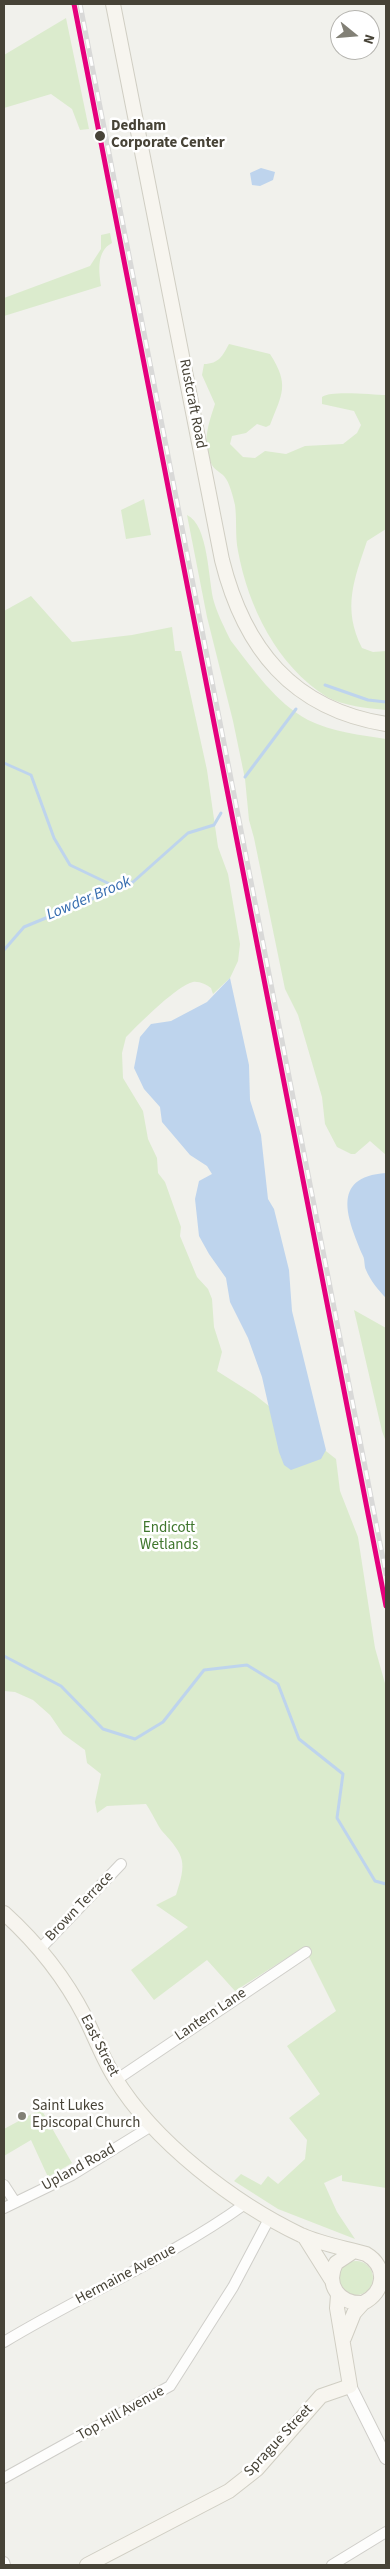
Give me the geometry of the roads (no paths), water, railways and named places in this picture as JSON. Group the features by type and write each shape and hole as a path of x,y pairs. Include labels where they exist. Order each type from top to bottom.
{"main road":[{"name":"Rustcraft Road","path":"113,4 220,552 233,598 256,645 279,672 296,688 312,699 345,714 386,724"},
{"name":"East Street","path":"4,1913 54,1968 85,2016 116,2080 137,2109 178,2153 246,2204 304,2236 354,2251"},
{"name":"East Street","path":"304,2236 331,2279"},
{"path":"344,2338 354,2313 363,2303 382,2290 380,2260 354,2251 336,2263 331,2279 338,2295 337,2308 344,2338 350,2386"},
{"path":"338,2295 345,2300 363,2303"},
{"name":"Sprague Street","path":"87,2565 229,2491 257,2469 321,2396 350,2386"}],"street":[{"name":"Brown Terrace","path":"39,1950 121,1864"},
{"name":"Lantern Lane","path":"116,2080 306,1952"},
{"name":"Upland Road","path":"4,2208 72,2175 153,2125"},
{"path":"4,2185 15,2202"},
{"name":"Hermaine Avenue","path":"4,2342 43,2318 204,2233 246,2204"},
{"name":"Top Hill Avenue","path":"4,2478 170,2386 233,2287 270,2217"},
{"path":"350,2386 386,2458"},
{"path":"332,2565 386,2532"}],"water":[{"path":"261,168 275,172 273,180 260,186 252,185 250,173"},
{"path":"230,978 249,1065 250,1100 261,1135 268,1199 274,1209 289,1270 292,1311 326,1450 321,1459 291,1470 284,1465 279,1452 262,1377 248,1338 230,1302 226,1278 199,1236 195,1199 199,1181 212,1174 207,1166 190,1155 162,1122 160,1107 144,1089 134,1068 140,1037 151,1024 171,1021 207,1002"},
{"path":"386,1173 386,1298 366,1270 364,1258 352,1228 348,1202 350,1192 356,1183 368,1176"}],"waterway":[{"path":"325,685 368,700 386,702"},
{"name":"Lowder Brook","path":"245,777 296,709"},
{"path":"4,763 31,775 54,838 70,865 118,888"},
{"name":"Lowder Brook","path":"4,950 24,927 133,882 188,833 214,825 221,813"},
{"path":"4,1656 61,1686 103,1729 135,1739 163,1722 204,1670 247,1665 278,1684 299,1739 343,1774 337,1818 375,1881 386,1884"}],"railway":[{"path":"80,4 386,1574"}],"place":[{"name":"Dedham Corporate Center","path":"100,136"},
{"name":"Saint Lukes Episcopal Church","path":"22,2116"}],"park label":[{"name":"Endicott Wetlands","path":"169,1538"}]}
